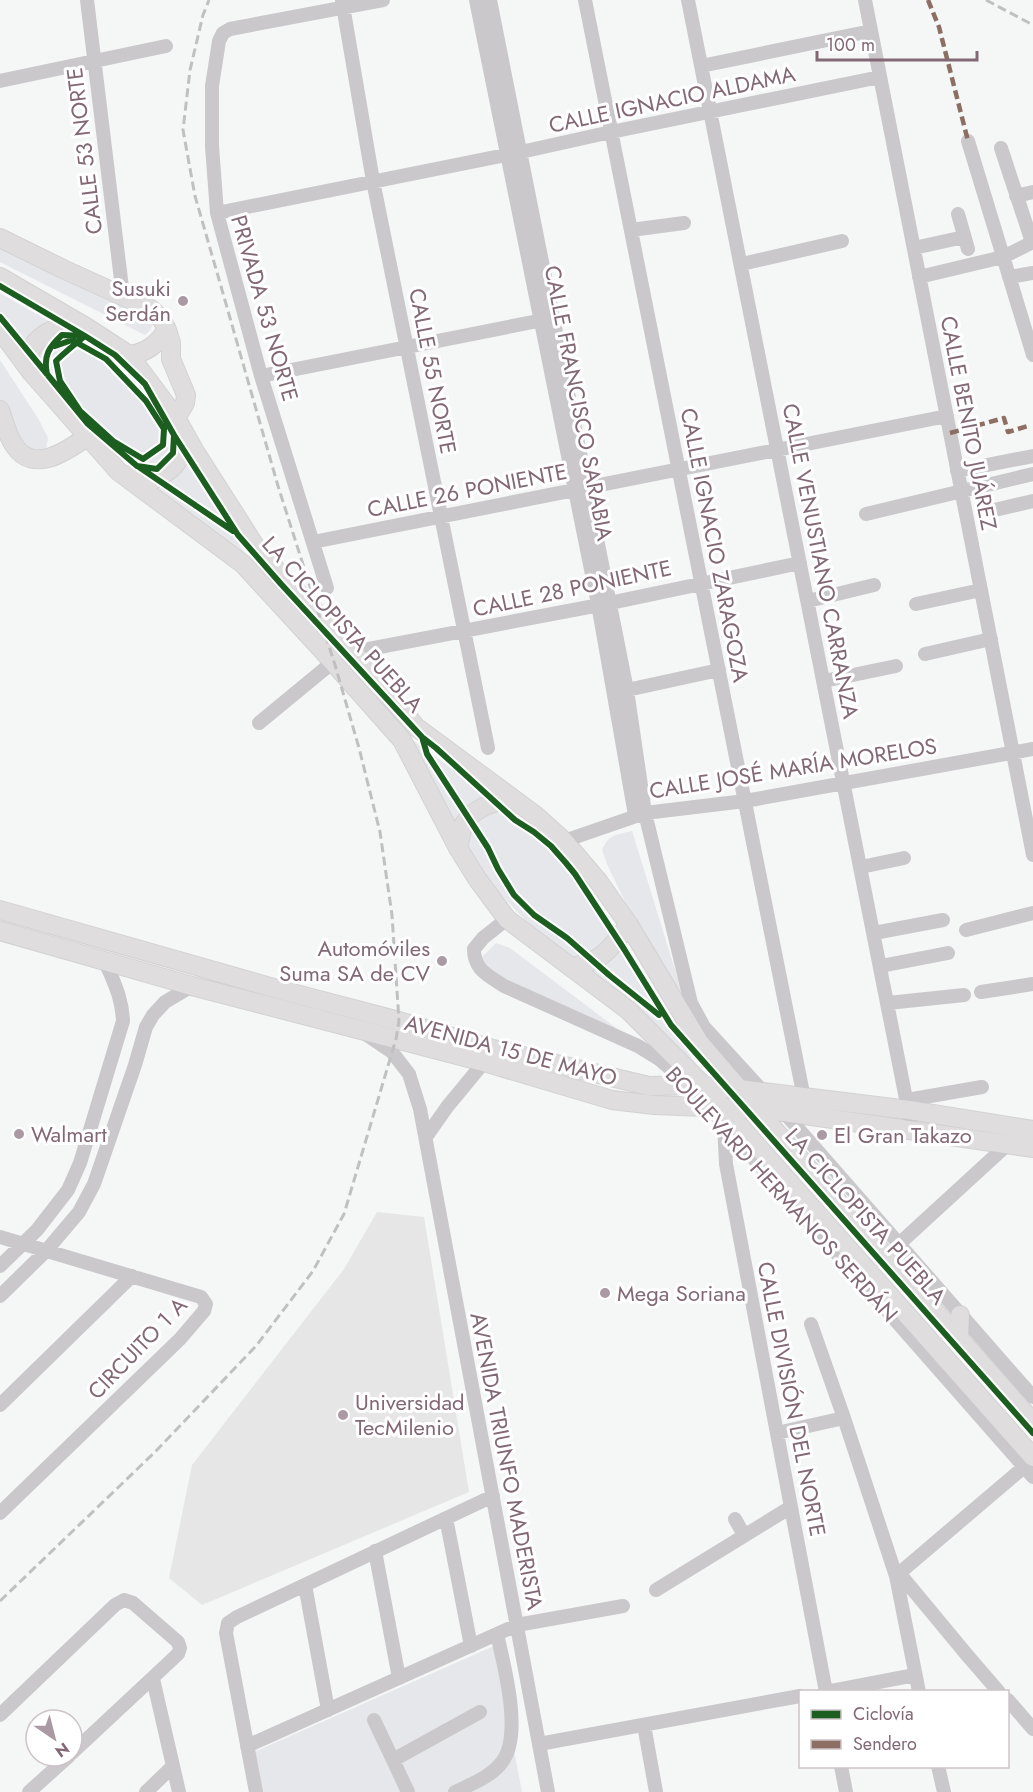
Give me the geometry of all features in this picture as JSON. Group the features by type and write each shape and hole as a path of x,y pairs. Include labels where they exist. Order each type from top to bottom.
{"main road":[{"path":"0,238 63,270 151,309 162,320 171,343 171,359 186,395 179,423 183,451 171,471 151,481 118,471"},
{"name":"BOULEVARD HERMANOS SERDÁN","path":"0,277 129,355 179,423 257,549 352,652 416,727 535,815 564,841 598,881 629,925 699,1042 739,1089"},
{"path":"32,372 28,362 29,357 40,338 62,326 86,327"},
{"name":"BOULEVARD HERMANOS SERDÁN","path":"0,330 32,372 118,471 243,564 333,662 402,740 458,848 493,902 507,919 628,1010 862,1264 934,1354 1011,1432 1030,1467"},
{"path":"129,355 140,354 151,348 167,330"},
{"path":"0,410 13,444 24,457 36,460 49,458 70,449 88,436"},
{"path":"458,848 464,824 478,810 491,802 511,798"},
{"name":"AVENIDA 15 DE MAYO","path":"0,910 399,1021 612,1100 722,1114 761,1101 804,1098 908,1105 1033,1130"},
{"path":"572,968 588,964 604,955 629,925"},
{"name":"AVENIDA 15 DE MAYO","path":"0,931 192,986 358,1029 649,1086 739,1089 784,1112 1033,1148"},
{"name":"BOULEVARD HERMANOS SERDÁN","path":"761,1101 881,1250 1033,1422"},
{"path":"828,1226 832,1249"},
{"path":"959,1338 960,1315"},
{"path":"1009,1450 1011,1432"}],"street":[{"name":"CALLE 53 NORTE","path":"87,0 123,296"},
{"path":"343,4 383,0"},
{"name":"CALLE FRANCISCO SARABIA","path":"476,0 514,154"},
{"name":"CALLE FRANCISCO SARABIA","path":"490,0 514,154 604,603 640,814"},
{"name":"CALLE IGNACIO ZARAGOZA","path":"585,0 804,1098"},
{"name":"CALLE VENUSTIANO CARRANZA","path":"688,0 881,966 911,1130"},
{"name":"CALLE BENITO JUÁREZ","path":"865,0 1033,855"},
{"name":"PRIVADA 53 NORTE","path":"327,588 261,376 217,213 212,146 212,86 219,41 223,33 230,29 343,4"},
{"name":"CALLE 55 NORTE","path":"343,4 373,181 488,748"},
{"path":"702,66 871,31"},
{"path":"0,81 166,46"},
{"name":"CALLE IGNACIO ALDAMA","path":"217,213 514,154 880,77"},
{"path":"968,141 1033,355"},
{"path":"919,277 1003,257 1032,242 1001,148"},
{"path":"1016,196 1033,192"},
{"path":"914,248 966,243 958,214"},
{"path":"631,230 684,223"},
{"path":"742,264 842,241"},
{"path":"1009,276 1033,273"},
{"path":"261,376 547,319"},
{"name":"CALLE 26 PONIENTE","path":"313,542 947,416"},
{"path":"957,471 1033,456"},
{"path":"866,514 1033,474"},
{"path":"986,512 1033,501"},
{"name":"CALLE 28 PONIENTE","path":"352,652 800,563"},
{"path":"808,601 874,585"},
{"path":"916,604 981,590"},
{"name":"CALLE FRANCISCO SARABIA","path":"604,603 627,690 640,814"},
{"path":"925,654 991,639"},
{"path":"259,723 333,662"},
{"path":"824,681 896,666"},
{"path":"627,690 719,670"},
{"name":"CALLE JOSÉ MARÍA MORELOS","path":"564,841 640,814 745,801 1033,749"},
{"name":"BOULEVARD HERMANOS SERDÁN","path":"640,814 691,1003 704,1027 761,1101"},
{"path":"861,867 904,858"},
{"path":"966,930 1033,913"},
{"name":"BOULEVARD HERMANOS SERDÁN","path":"507,919 483,938 474,949 474,961 485,974 504,986 638,1046 697,1086"},
{"path":"874,933 943,920"},
{"path":"881,966 948,953"},
{"path":"0,1266 37,1230 68,1190 80,1163 123,1021 123,1006 105,961"},
{"path":"981,992 1033,984"},
{"path":"0,1296 46,1251 79,1212 94,1184 146,1026 165,1002 192,986"},
{"path":"888,1004 964,995"},
{"path":"123,1021 146,1026"},
{"name":"AVENIDA TRIUNFO MADERISTA","path":"358,1029 392,1052 409,1074 420,1108 548,1792"},
{"path":"426,1137 447,1107 489,1056"},
{"path":"111,1059 135,1065"},
{"path":"908,1105 982,1087"},
{"path":"784,1112 1033,1397"},
{"name":"BOULEVARD HERMANOS SERDÁN","path":"722,1114 832,1249 934,1354 1009,1450 1030,1467"},
{"name":"CALLE DIVISIÓN DEL NORTE","path":"722,1114 726,1164 826,1690"},
{"path":"899,1244 1008,1144"},
{"name":"CIRCUITO 1 A","path":"0,1237 201,1297 206,1304 204,1311 163,1356 0,1513"},
{"path":"0,1405 132,1276"},
{"path":"811,1324 897,1575 919,1690"},
{"path":"777,1433 844,1418"},
{"path":"897,1575 1030,1467"},
{"path":"256,1792 226,1634 228,1623 305,1584 493,1496"},
{"path":"656,1590 791,1507"},
{"path":"446,1518 471,1646"},
{"path":"735,1520 744,1535"},
{"path":"375,1551 399,1678"},
{"path":"897,1575 997,1690"},
{"path":"305,1584 328,1710"},
{"path":"0,1716 115,1605 124,1600 133,1603 177,1642 180,1648 178,1654 153,1679 84,1742"},
{"path":"247,1746 517,1625 623,1606"},
{"path":"455,1792 493,1771 503,1761 509,1748 512,1731 507,1677 497,1634"},
{"path":"836,1690 915,1675"},
{"path":"153,1679 179,1792"},
{"path":"539,1744 799,1696"},
{"path":"1009,1701 1033,1729"},
{"path":"393,1760 480,1712"},
{"path":"374,1720 408,1792"},
{"path":"644,1725 656,1792"},
{"path":"146,1792 173,1766"},
{"path":"29,1792 56,1768"},
{"path":"841,1768 846,1792"},
{"path":"938,1768 944,1792"}],"shaded area":[{"path":"0,244 143,313 151,321 151,329 145,335 0,262"},
{"path":"0,293 116,360 169,420 249,561 89,433 48,389 0,318"},
{"path":"0,360 48,438 46,450 32,456 0,409"},
{"path":"396,728 480,789 545,844 573,874 699,1069 540,936 475,867"},
{"path":"632,831 691,1021 681,1018 602,850 610,838"},
{"path":"496,943 510,948 648,1052 485,976 479,960"},
{"name":"Universidad TecMilenio","path":"377,1212 424,1217 469,1492 202,1605 169,1578 192,1465 344,1269"},
{"path":"494,1646 522,1792 261,1792 254,1752"}],"railway":[{"path":"0,1601 155,1452 256,1346 313,1271 344,1214 396,1039 399,1021 392,915 380,832 335,665 278,486 195,196 183,130 190,70 203,15 209,0"},
{"path":"986,0 1033,25"}],"marked path":[{"path":"928,0 939,27 968,141"},
{"path":"950,433 1004,418 1008,432 1028,426"}],"cycle path":[{"path":"0,286 85,336 62,335 57,339 47,357 47,374"},
{"path":"0,317 88,424 137,466 157,469 173,453 174,435 145,384 115,355 85,336 78,342 74,345 66,351 56,361 60,381 80,411 113,441 143,459 163,445 164,429 146,401 106,359 72,340 55,346"},
{"name":"LA CICLOPISTA PUEBLA","path":"174,435 238,535 281,584 422,737 515,820 551,846 566,863 624,949 671,1025 1033,1433"},
{"path":"139,467 233,531"},
{"path":"422,737 427,754 488,848 514,895 534,915 567,938 659,1015"}],"place":[{"name":"Susuki Serdán","path":"183,301"},
{"name":"Automóviles Suma SA de CV","path":"442,961"},
{"name":"Walmart","path":"19,1134"},
{"name":"El Gran Takazo","path":"822,1135"},
{"name":"Mega Soriana","path":"605,1293"},
{"name":"Universidad TecMilenio","path":"343,1415"}]}
